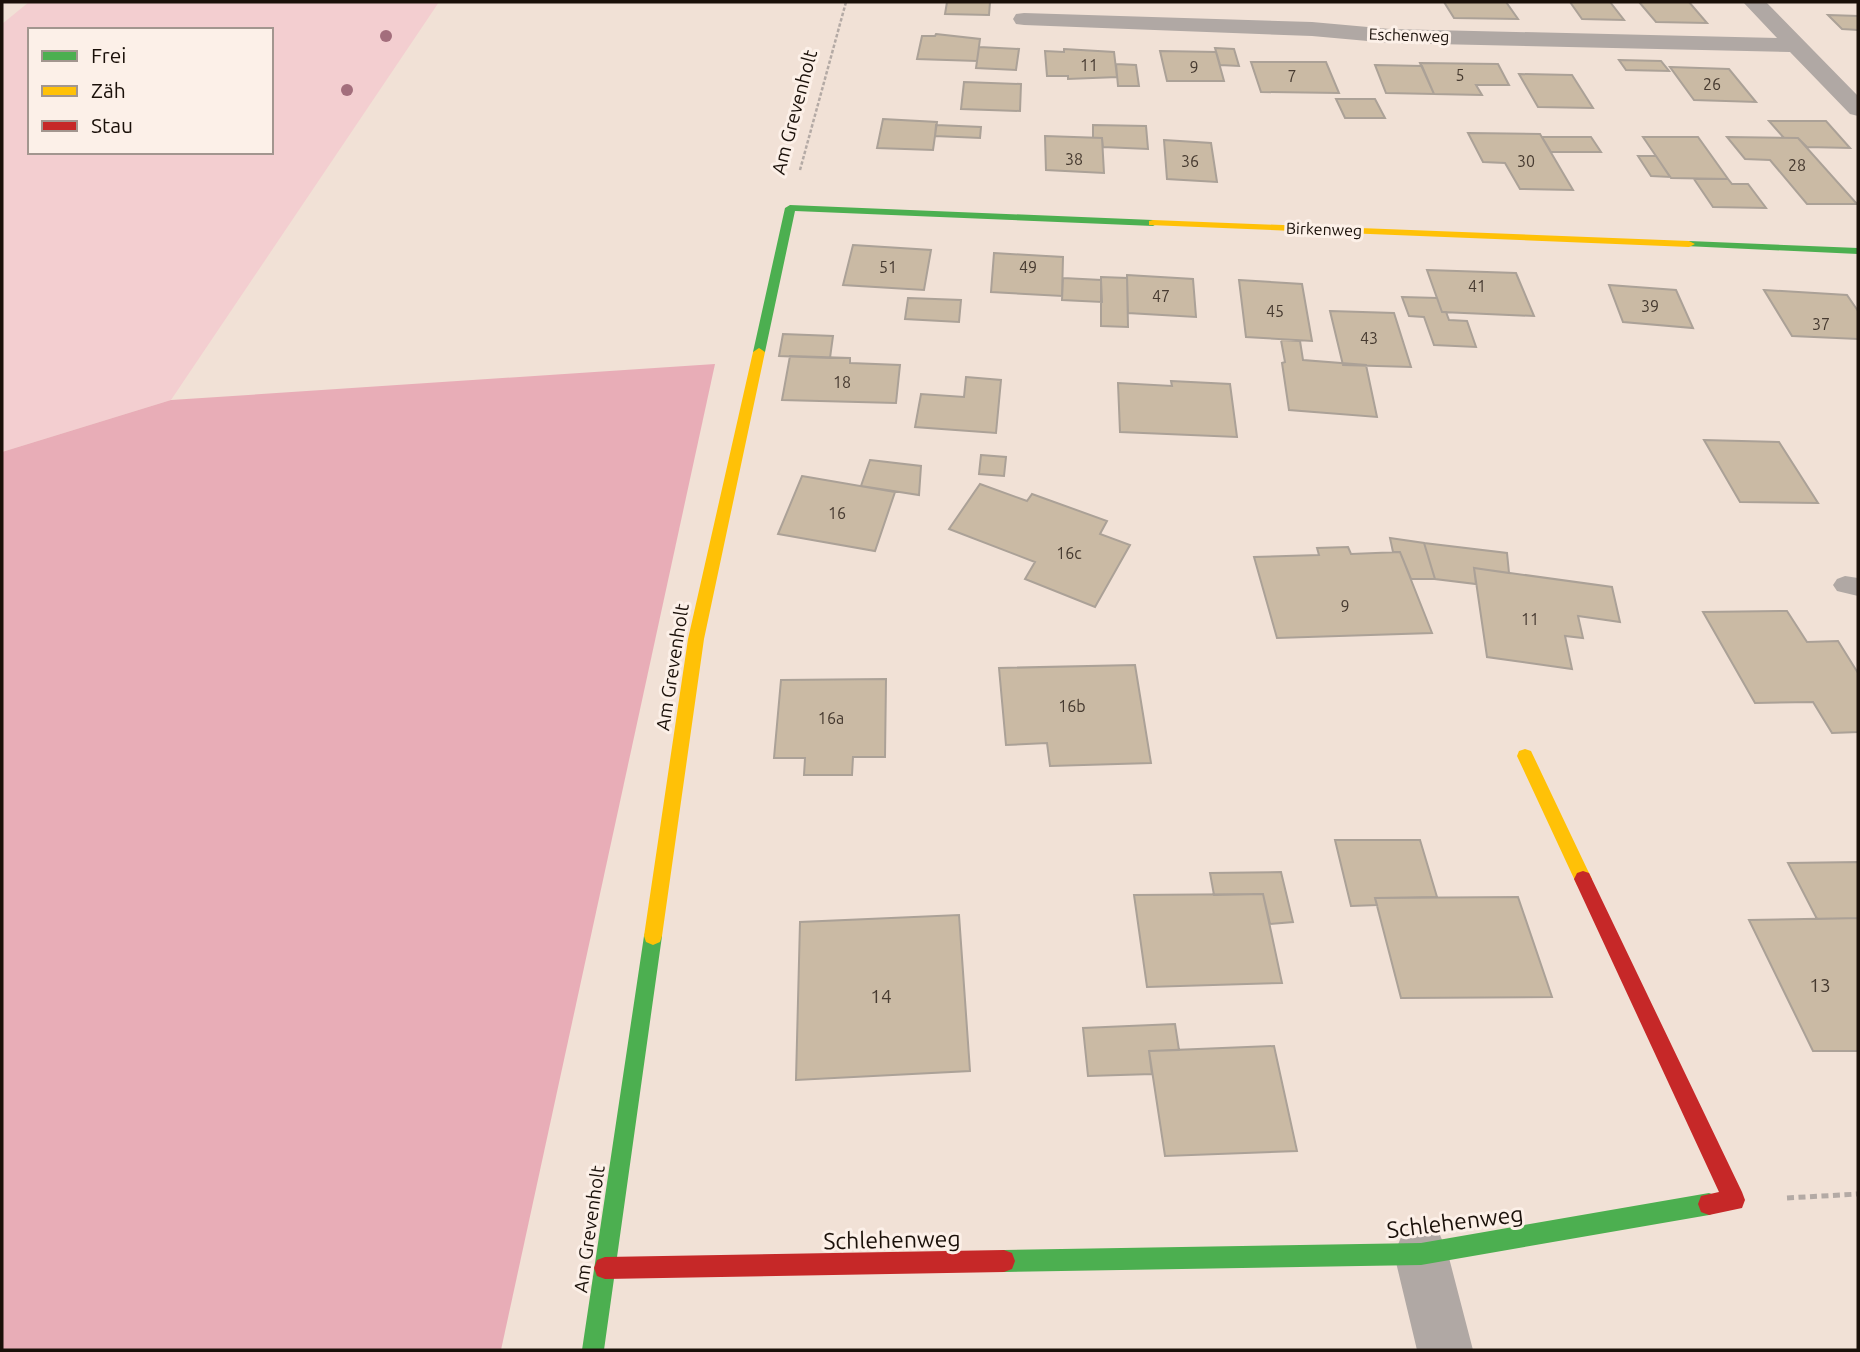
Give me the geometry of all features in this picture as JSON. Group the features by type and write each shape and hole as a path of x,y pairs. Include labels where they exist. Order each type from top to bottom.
{"street":[{"path":"1754,2 1858,109"},
{"name":"Eschenweg","path":"1024,19 1308,20 1390,36 1795,45"},
{"name":"Birkenweg","path":"789,208 1858,251"},
{"name":"Am Grevenholt","path":"593,1350 696,639 789,208"},
{"path":"1525,756 1734,1200"},
{"name":"Schlehenweg","path":"604,1268 1421,1254 1734,1200"},
{"path":"1421,1254 1445,1350"}],"path":[{"name":"Am Grevenholt","path":"789,208 846,2"},
{"path":"1734,1200 1858,1194"}],"shaded area":[{"path":"29,2 439,2 171,400 2,452 2,24"},
{"path":"715,364 501,1350 2,1350 2,452 171,400"}],"building":[{"path":"947,2 990,2 989,15 945,14"},
{"path":"1444,2 1506,2 1518,19 1454,18"},
{"path":"1570,2 1610,2 1624,20 1582,19"},
{"path":"1639,2 1689,2 1707,23 1656,22"},
{"path":"1828,15 1858,16 1858,30 1842,29"},
{"path":"936,34 980,39 977,61 917,59 922,36"},
{"path":"979,47 1019,49 1016,70 976,68"},
{"path":"1215,48 1234,49 1239,66 1220,65"},
{"path":"1064,49 1114,52 1117,77 1068,79 1068,76 1047,76 1045,51 1064,52"},
{"path":"1160,51 1216,52 1224,81 1167,81"},
{"path":"1619,60 1661,61 1669,71 1626,70"},
{"path":"1251,62 1326,62 1339,93 1261,92"},
{"path":"1420,63 1498,64 1509,85 1476,85 1482,95 1434,94"},
{"path":"1116,64 1136,65 1139,86 1118,86"},
{"path":"1375,65 1422,66 1434,94 1386,93"},
{"path":"1670,67 1729,69 1756,102 1694,100"},
{"path":"1519,74 1572,75 1593,108 1538,107"},
{"path":"964,82 1021,84 1020,111 961,109"},
{"path":"1336,99 1375,99 1385,118 1345,118"},
{"path":"883,119 937,122 933,150 877,148"},
{"path":"1769,121 1826,121 1850,148 1807,147 1798,138 1784,138"},
{"path":"936,125 981,127 980,138 935,136"},
{"path":"1093,125 1146,126 1148,149 1103,147 1102,138 1093,138"},
{"path":"1468,133 1540,134 1573,190 1520,189 1505,163 1483,162"},
{"path":"1045,136 1102,138 1104,173 1046,170"},
{"path":"1542,137 1591,137 1601,152 1551,152"},
{"path":"1643,137 1698,137 1728,179 1671,178"},
{"path":"1727,137 1798,138 1857,204 1807,204 1770,160 1745,159"},
{"path":"1164,140 1211,143 1217,182 1167,179"},
{"path":"1638,156 1656,156 1670,177 1651,176"},
{"path":"1694,179 1728,179 1732,184 1748,184 1766,208 1713,207"},
{"path":"853,245 931,250 924,290 843,285"},
{"path":"994,253 1063,257 1062,296 991,292"},
{"path":"1427,270 1516,273 1534,316 1442,312"},
{"path":"1127,275 1193,279 1196,317 1128,313"},
{"path":"1101,277 1127,278 1128,327 1101,326"},
{"path":"1063,278 1101,280 1102,302 1062,300"},
{"path":"1239,280 1302,284 1312,341 1246,337"},
{"path":"1609,285 1676,290 1693,328 1623,322"},
{"path":"1764,290 1847,295 1858,311 1858,339 1792,336"},
{"path":"1402,297 1437,298 1442,312 1446,312 1449,320 1467,321 1476,347 1434,345 1424,317 1409,316"},
{"path":"908,298 961,300 959,322 905,319"},
{"path":"1330,311 1394,313 1411,367 1343,365"},
{"path":"783,334 833,336 830,358 779,356"},
{"path":"1281,340 1300,341 1303,360 1366,365 1377,417 1289,410"},
{"path":"790,356 850,358 850,363 900,365 896,403 782,400"},
{"path":"966,377 1001,380 996,433 915,427 921,394 964,397"},
{"path":"1171,381 1230,384 1237,437 1120,432 1118,383 1172,386"},
{"path":"1704,440 1779,442 1818,503 1740,502"},
{"path":"981,455 1006,457 1004,476 979,474"},
{"path":"870,460 921,466 919,495 861,486"},
{"path":"802,476 895,492 875,551 778,534"},
{"path":"980,484 1027,501 1032,494 1107,521 1100,534 1130,545 1095,607 1025,579 1035,562 949,529"},
{"path":"1390,538 1424,543 1435,579 1411,579 1400,552 1393,552"},
{"path":"1424,543 1507,553 1509,573 1474,568 1476,584 1435,579"},
{"path":"1348,547 1351,554 1400,552 1432,633 1277,638 1254,557 1319,555 1317,548"},
{"path":"1474,568 1612,587 1620,622 1578,616 1583,638 1565,636 1572,669 1487,657"},
{"path":"1787,611 1807,642 1838,641 1858,673 1858,732 1832,733 1813,702 1755,703 1703,612"},
{"path":"1135,665 1151,763 1050,766 1047,743 1006,745 999,668"},
{"path":"886,679 885,757 853,757 852,775 804,775 805,758 774,758 781,680"},
{"path":"1335,840 1420,840 1437,897 1375,898 1377,905 1351,906"},
{"path":"1858,862 1858,918 1817,919 1788,863"},
{"path":"1281,872 1293,922 1270,924 1263,894 1214,895 1210,873"},
{"path":"1263,894 1282,983 1147,987 1134,895"},
{"path":"1518,897 1552,997 1401,998 1375,898"},
{"path":"959,915 970,1071 796,1080 800,922"},
{"path":"1858,918 1858,1051 1813,1051 1749,920"},
{"path":"1175,1024 1179,1050 1149,1051 1152,1074 1088,1076 1083,1028"},
{"path":"1274,1046 1297,1151 1165,1156 1149,1051"}],"traffic: fast":[{"path":"759,352 790,208 1153,223"},
{"path":"1689,244 1858,251"},
{"path":"593,1350 653,936"},
{"path":"1004,1261 1421,1254 1709,1204"}],"traffic: slow":[{"path":"1153,223 1689,244"},
{"path":"653,936 696,639 759,352"},
{"path":"1525,756 1583,879"}],"traffic: jam":[{"path":"1583,879 1734,1200 1709,1204"},
{"path":"605,1268 1004,1261"}]}
